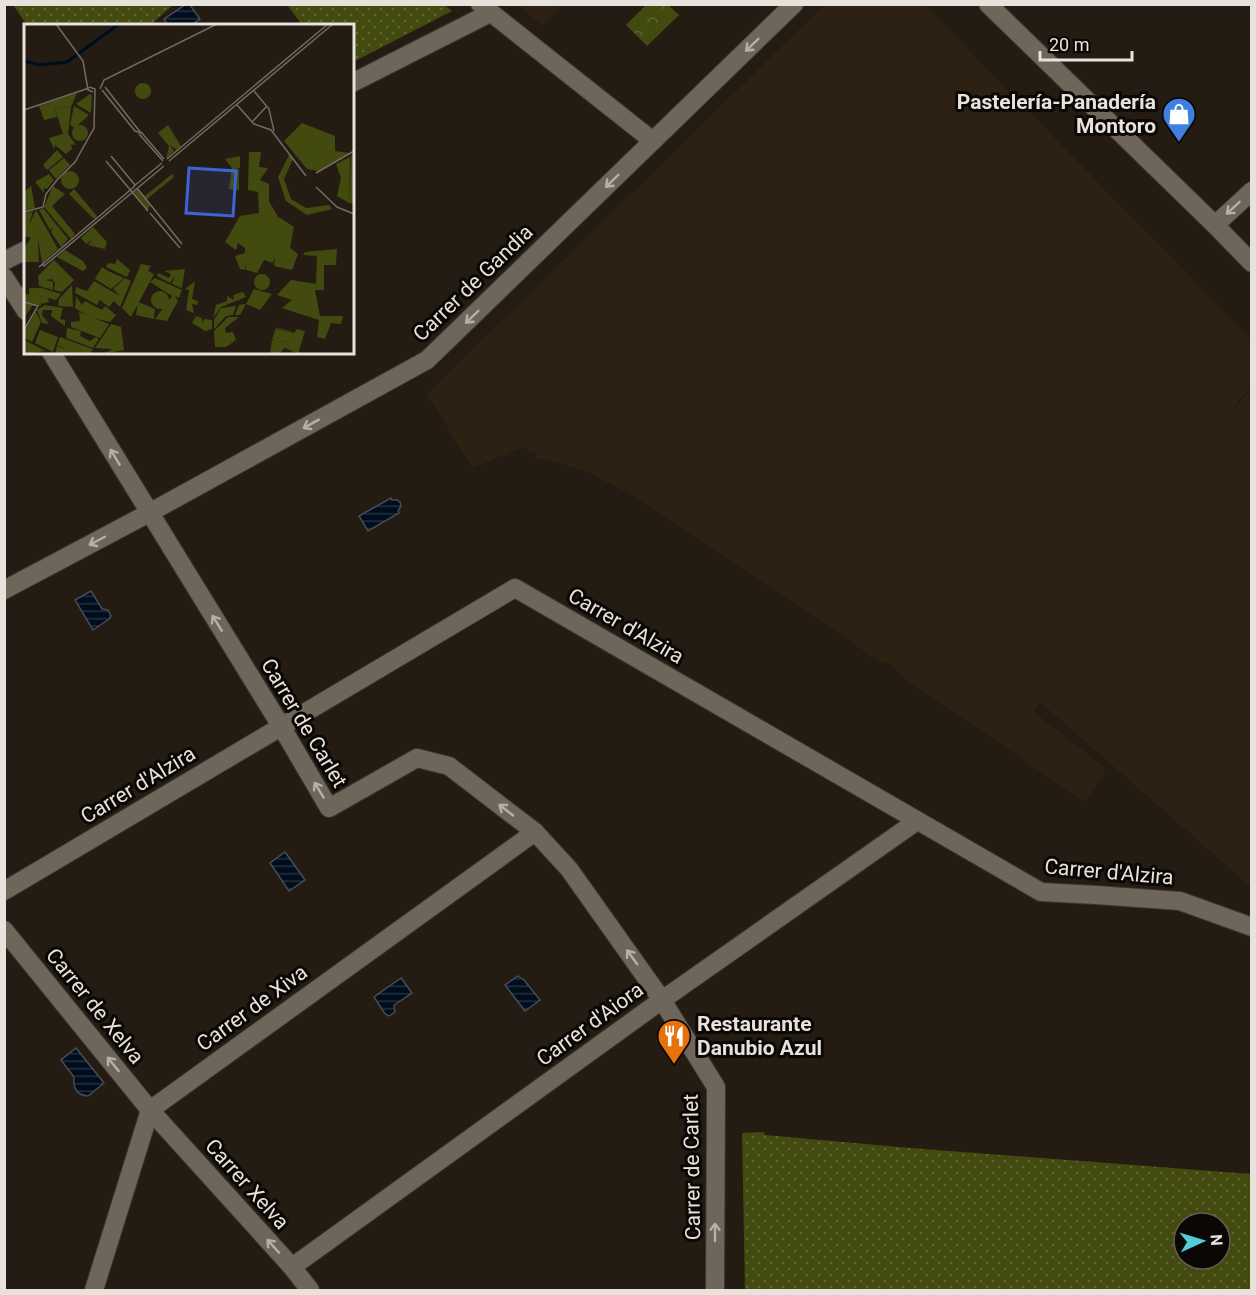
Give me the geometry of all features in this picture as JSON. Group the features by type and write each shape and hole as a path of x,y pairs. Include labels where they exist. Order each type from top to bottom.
{"street":[{"name":"Carrer de Gandia","path":"4,590 427,360 794,4"},
{"path":"988,4 1215,225 1251,263"},
{"path":"354,82 485,9 653,141"},
{"path":"1215,225 1251,191"},
{"path":"4,261 24,251"},
{"path":"4,277 24,308"},
{"name":"Carrer de Carlet","path":"52,354 329,807 417,758 449,766 535,832 569,869 662,1000 716,1087 715,1290"},
{"name":"Carrer d'Alzira","path":"4,891 515,588 1041,892 1180,901 1251,927"},
{"name":"Carrer d'Aiora","path":"292,1267 662,1000 917,821"},
{"name":"Carrer de Xiva","path":"150,1110 535,832"},
{"name":"Carrer de Xelva","path":"4,930 150,1110"},
{"path":"94,1290 150,1110"},
{"name":"Carrer Xelva","path":"150,1110 292,1267 310,1290"}],"shaded area":[{"path":"517,5 563,5 542,25"},
{"path":"824,5 925,5 1251,339 1251,388 1239,400 1225,422 1251,390 1251,887 1040,702 1034,712 1106,769 1085,802 904,678 889,664 874,658 630,494 585,471 535,458 538,453 522,448 472,468 427,394"}],"green space":[{"path":"443,4 452,11 354,61 354,24 301,24 288,6"},
{"path":"13,5 173,5 151,24 26,24"},
{"path":"646,5 668,5 679,15 647,46 626,25"},
{"path":"764,1132 765,1135 910,1148 1251,1174 1251,1290 745,1290 742,1133"}],"water":[{"path":"185,5 190,5 200,19 192,24 167,24 164,19"},
{"path":"391,498 400,502 399,513 368,531 359,516"},
{"path":"91,591 102,609 108,610 111,616 93,630 75,600"},
{"path":"285,852 305,880 289,891 270,863"},
{"path":"518,976 540,1000 525,1011 505,985"},
{"path":"401,978 412,993 394,1005 395,1012 389,1016 385,1014 374,997"},
{"path":"76,1048 104,1083 88,1096 76,1090 74,1077 61,1060"}],"place":[{"name":"Pastelería-Panadería Montoro","path":"1179,143"},
{"name":"Restaurante Danubio Azul","path":"674,1065"}]}
